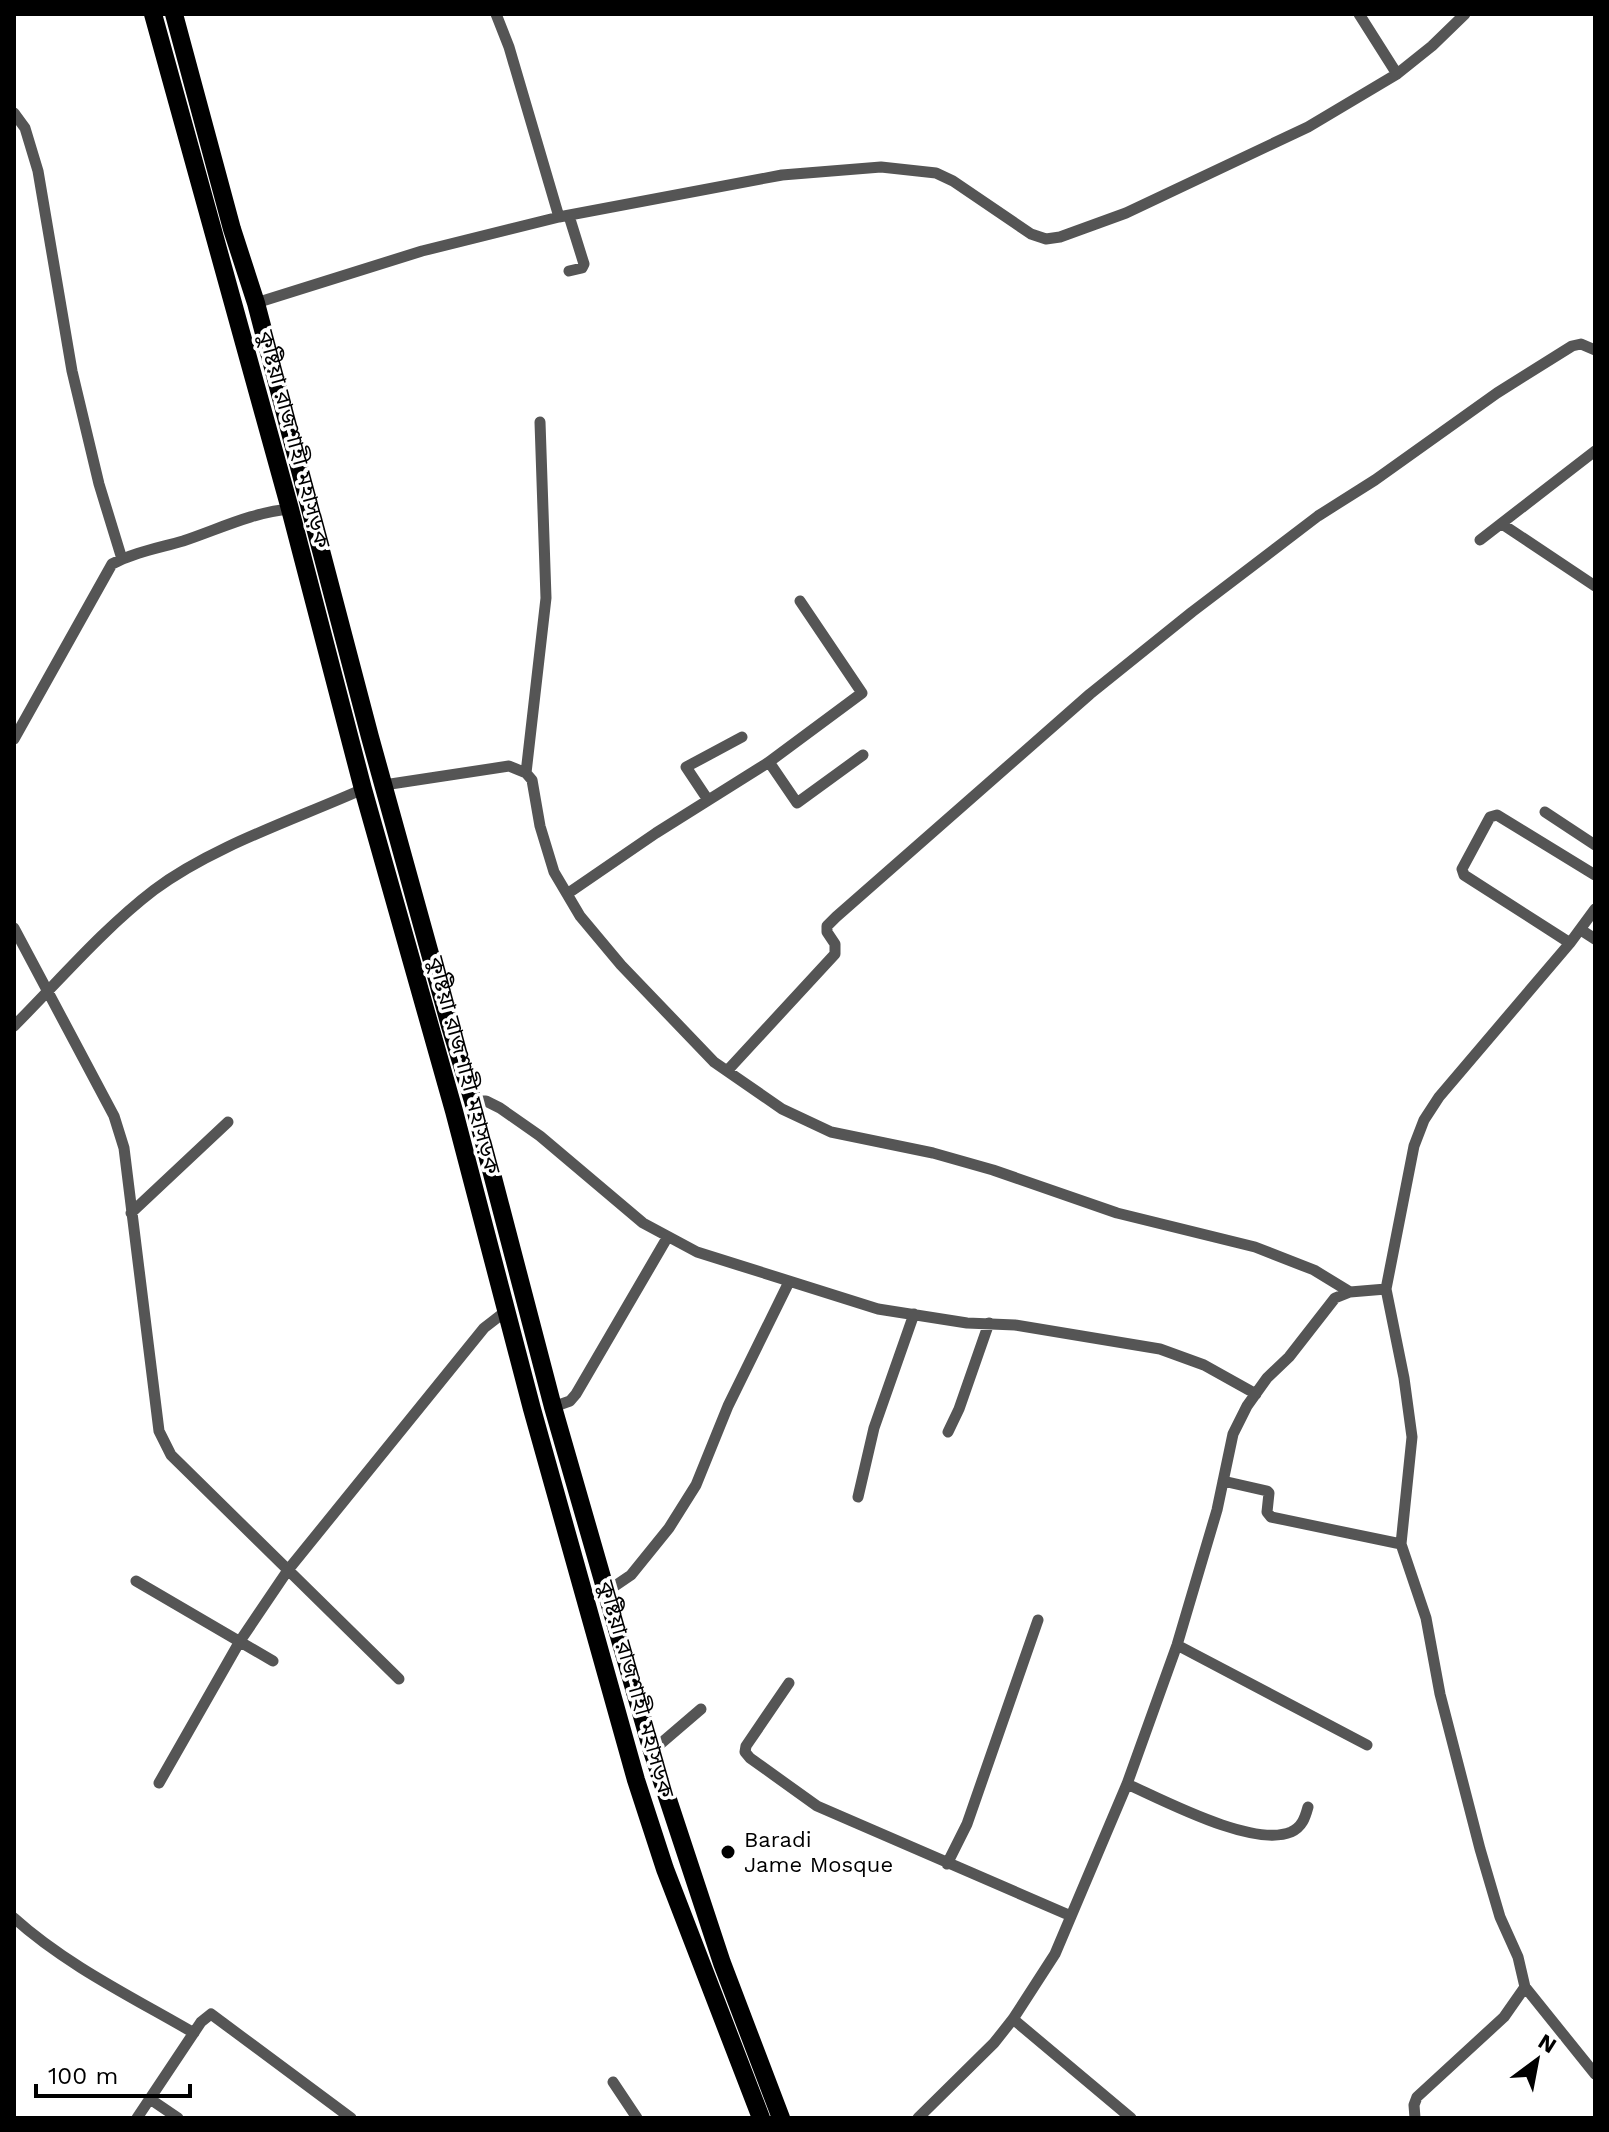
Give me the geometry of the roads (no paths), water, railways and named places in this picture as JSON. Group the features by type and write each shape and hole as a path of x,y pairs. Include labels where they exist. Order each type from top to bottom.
{"highway":[{"name":"কুষ্টিয়া রাজশাহী মহাসড়ক","path":"153,14 224,232 256,303 370,737 473,1101 553,1407 652,1751 722,1963 781,2118"},
{"name":"কুষ্টিয়া রাজশাহী মহাসড়ক","path":"174,14 290,509 519,1361 636,1780 665,1869 761,2118"},
{"path":"351,742 370,737"},
{"path":"519,1361 540,1357"},
{"path":"636,1780 660,1776"}],"street":[{"path":"496,14 564,217 584,264 582,268 569,271"},
{"path":"1359,14 1397,74"},
{"path":"256,303 422,251 564,217 782,175 881,167 936,173 953,181 1031,234 1046,239 1060,237 1126,213 1308,127 1397,74 1465,14"},
{"path":"14,113 25,128 38,171 72,371 102,494 122,559"},
{"path":"727,1071 835,954 835,944 827,932 827,926 1090,694 1318,516 1375,480 1497,393 1572,346 1581,344 1595,350"},
{"path":"526,773 546,598 540,422"},
{"path":"1480,540 1595,451"},
{"path":"14,739 108,569 122,559 268,510 290,509"},
{"path":"1502,524 1595,586"},
{"path":"567,894 769,762 862,693 800,601"},
{"path":"708,800 686,767 742,737"},
{"path":"769,762 797,803 863,755"},
{"path":"384,785 509,766 526,773 532,780 540,826 554,872 580,916 621,965 714,1062 782,1109 831,1132 933,1153 993,1170 1117,1213 1255,1247 1314,1270 1350,1292"},
{"path":"14,1026 109,930 154,890 282,823 363,789"},
{"path":"1545,812 1595,845"},
{"path":"1570,943 1464,875 1462,869 1493,815 1595,875"},
{"path":"1595,909 1581,930 1439,1097 1424,1120 1414,1146 1386,1289 1409,1402 1412,1437 1401,1544 1423,1608 1440,1694 1484,1863 1500,1917 1518,1957 1525,1987 1595,2074"},
{"path":"14,928 114,1116 124,1148 159,1431 165,1445 171,1455 399,1679"},
{"path":"1581,930 1595,939"},
{"path":"473,1101 486,1101 500,1108 540,1136 626,1210 667,1238 697,1252 878,1309 1015,1325 1160,1349 1204,1365 1256,1394"},
{"path":"131,1213 228,1122"},
{"path":"553,1407 570,1401 579,1390 667,1238"},
{"path":"606,1592 631,1575 669,1528 696,1485 728,1406 789,1282"},
{"path":"918,2118 994,2043 1055,1954 1127,1784 1177,1645 1217,1510 1233,1434 1247,1406 1335,1298 1350,1292 1386,1289"},
{"path":"159,1783 240,1641 288,1570 484,1328 506,1311"},
{"path":"858,1497 874,1428 914,1314"},
{"path":"948,1432 989,1323"},
{"path":"1223,1481 1267,1491 1267,1512 1271,1517 1401,1544"},
{"path":"136,1581 273,1661"},
{"path":"947,1864 967,1824 1038,1620"},
{"path":"1177,1645 1367,1745"},
{"path":"789,1683 746,1746 745,1752 750,1758 817,1806 1071,1916"},
{"path":"652,1751 701,1709"},
{"path":"1127,1784 1218,1824 1266,1835 1289,1833 1297,1828 1304,1821 1308,1807"},
{"path":"14,1918 33,1935 104,1981 194,2033"},
{"path":"1415,2118 1417,2097 1504,2017 1525,1987"},
{"path":"137,2118 194,2033 211,2014 351,2118"},
{"path":"1013,2019 1131,2118"},
{"path":"613,2082 637,2118"},
{"path":"150,2099 178,2118"}],"place":[{"name":"Baradi Jame Mosque","path":"728,1852"}]}
